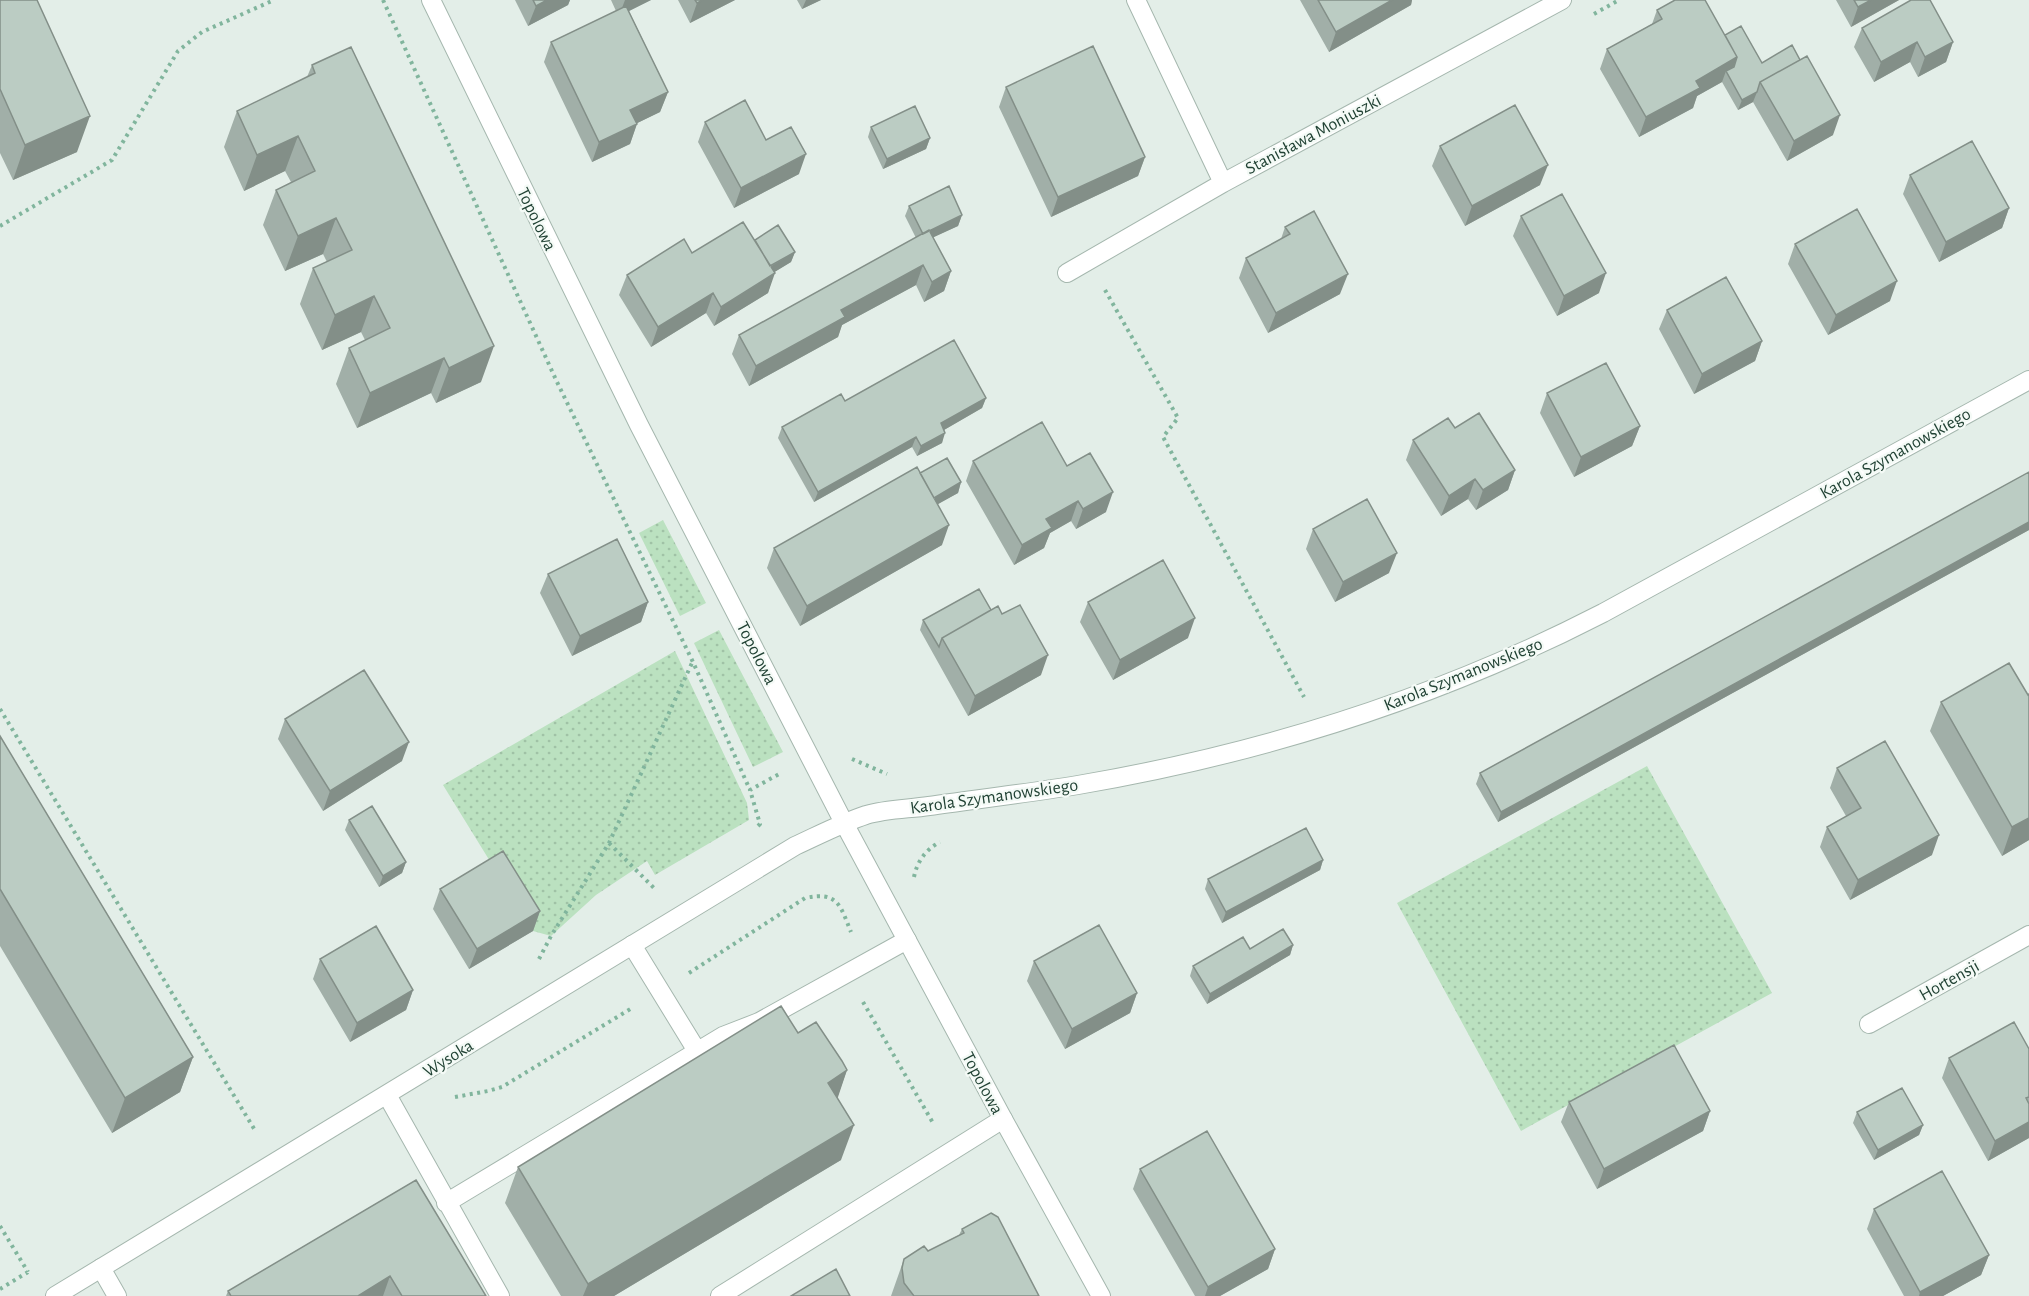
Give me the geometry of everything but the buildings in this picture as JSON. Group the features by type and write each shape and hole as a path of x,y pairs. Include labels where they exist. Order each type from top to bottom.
{"street":[{"name":"Topolowa","path":"431,0 639,425 844,823 1101,1296"},
{"path":"1136,0 1223,183"},
{"name":"Stanisława Moniuszki","path":"1067,273 1223,183 1562,0"},
{"name":"Karola Szymanowskiego","path":"844,823 869,814 1078,785 1168,766 1335,724 1438,687 1537,645 1603,613 2029,380"},
{"name":"Wysoka","path":"55,1296 795,846 844,823"},
{"name":"Hortensji","path":"1869,1024 2029,936"},
{"path":"446,1203 723,1036 759,1022 906,940"},
{"path":"632,945 697,1051"},
{"path":"387,1095 500,1296"},
{"path":"720,1296 1003,1119"},
{"path":"101,1268 117,1296"}],"path":[{"path":"0,226 112,160 178,51 202,32 274,0"},
{"path":"383,0 557,382 693,662 750,790"},
{"path":"1088,261 1178,418 1163,437 1305,699 1294,702"},
{"path":"539,960 551,936 609,843 693,662"},
{"path":"0,709 256,1132"},
{"path":"609,843 657,890"},
{"path":"405,1126 456,1096 502,1087 661,991 805,898 822,895 833,899 841,908 855,942 846,973 950,1152"},
{"path":"0,1227 28,1272"}],"green space":[{"path":"663,520 706,603 680,616 639,533"},
{"path":"719,630 783,752 753,767 694,643"},
{"path":"675,651 747,803 749,820 655,875 647,861 596,895 551,936 533,931 443,785"},
{"path":"1647,766 1772,993 1521,1131 1397,903"}]}
